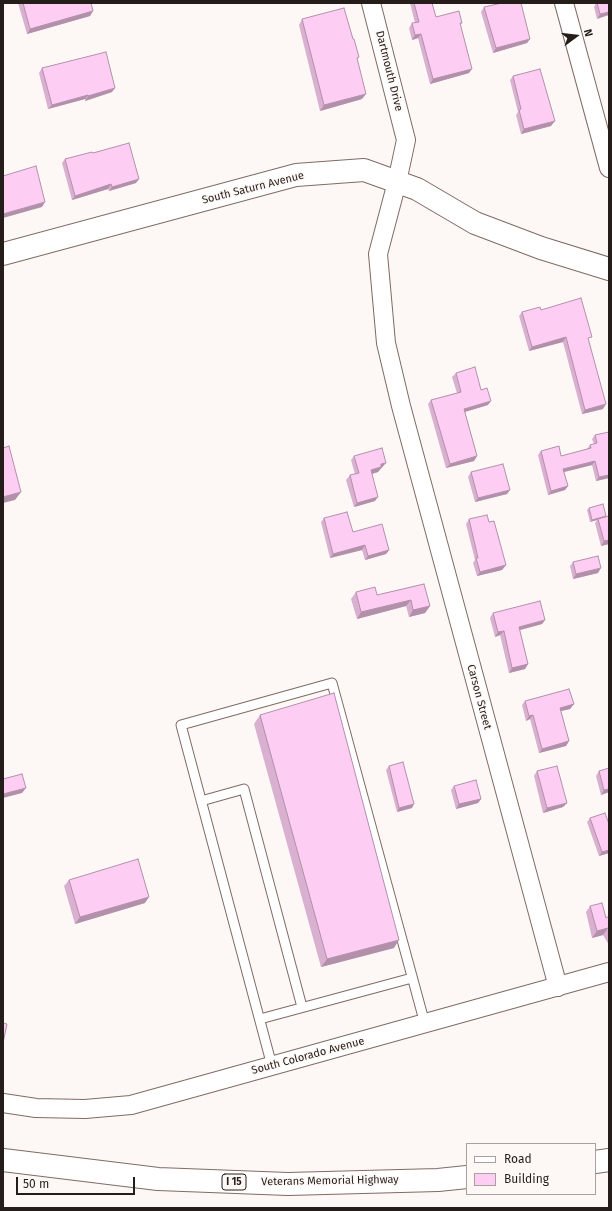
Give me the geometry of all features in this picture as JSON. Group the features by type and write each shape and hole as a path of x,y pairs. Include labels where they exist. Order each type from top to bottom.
{"main road":[{"name":"South Saturn Avenue","path":"3,254 296,175 364,170 417,189 475,222 541,248 609,270"},
{"name":"Veterans Memorial Highway","path":"3,1160 173,1180 288,1184 438,1180 466,1177"},
{"path":"596,1162 609,1160"}],"street":[{"name":"Dartmouth Drive","path":"371,3 406,140"},
{"path":"564,3 609,168"},
{"name":"Carson Street","path":"406,140 397,182 378,254 386,343 401,406 558,987"},
{"name":"South Colorado Avenue","path":"3,1102 36,1108 85,1109 131,1104 609,972"}],"lane":[{"path":"272,1066 181,725 332,683 425,1024"},
{"path":"201,801 244,789 302,1007"},
{"path":"260,1019 412,978"}],"building":[{"path":"23,3 91,3 93,11 30,29"},
{"path":"414,3 432,3 436,17 459,11 462,23 460,23 472,69 433,79 421,34 415,35 412,23 419,22"},
{"path":"502,3 521,3 530,39 496,48 484,7"},
{"path":"597,3 609,3 609,12 600,14"},
{"path":"344,8 359,57 357,58 366,94 324,105 302,19"},
{"path":"106,52 115,88 52,105 42,68"},
{"path":"540,69 555,121 524,129 513,76"},
{"path":"129,143 139,179 112,187 111,184 75,196 65,159"},
{"path":"36,166 45,202 3,214 3,176"},
{"path":"581,298 592,337 588,338 606,404 585,410 566,337 532,347 522,312 540,307 541,310"},
{"path":"475,367 481,390 487,388 491,401 464,409 477,456 450,464 431,400 461,392 456,373"},
{"path":"609,432 609,475 599,477 595,461 563,469 568,486 551,491 541,451 559,446 561,456 591,448 590,445 597,443 595,435"},
{"path":"9,446 21,492 3,497 3,448"},
{"path":"382,448 386,463 381,464 381,467 371,470 378,497 357,503 350,475 359,473 354,456"},
{"path":"503,464 510,490 478,498 471,472"},
{"path":"603,504 606,516 592,520 589,508"},
{"path":"347,512 353,532 382,524 389,550 368,556 365,545 333,554 324,518"},
{"path":"487,515 489,522 494,521 506,565 480,572 469,519"},
{"path":"609,516 609,540 604,541 598,519"},
{"path":"598,556 601,568 576,574 573,562"},
{"path":"424,584 430,606 413,610 411,600 361,612 356,592 375,587 377,595"},
{"path":"540,601 545,620 519,627 528,664 512,668 504,631 498,632 493,613"},
{"path":"569,689 574,704 560,708 569,741 542,749 533,715 529,716 525,701"},
{"path":"334,693 399,940 327,959 260,715"},
{"path":"403,762 414,804 399,808 389,766"},
{"path":"557,766 567,803 547,808 537,771"},
{"path":"609,768 609,789 604,790 599,771"},
{"path":"22,774 26,788 3,794 3,779"},
{"path":"476,780 481,799 459,804 454,786"},
{"path":"605,813 609,824 609,850 602,852 590,818"},
{"path":"138,859 149,897 80,917 69,880"},
{"path":"602,903 606,918 609,916 609,931 608,928 597,931 590,906"},
{"path":"3,1023 7,1024 3,1043"}]}
